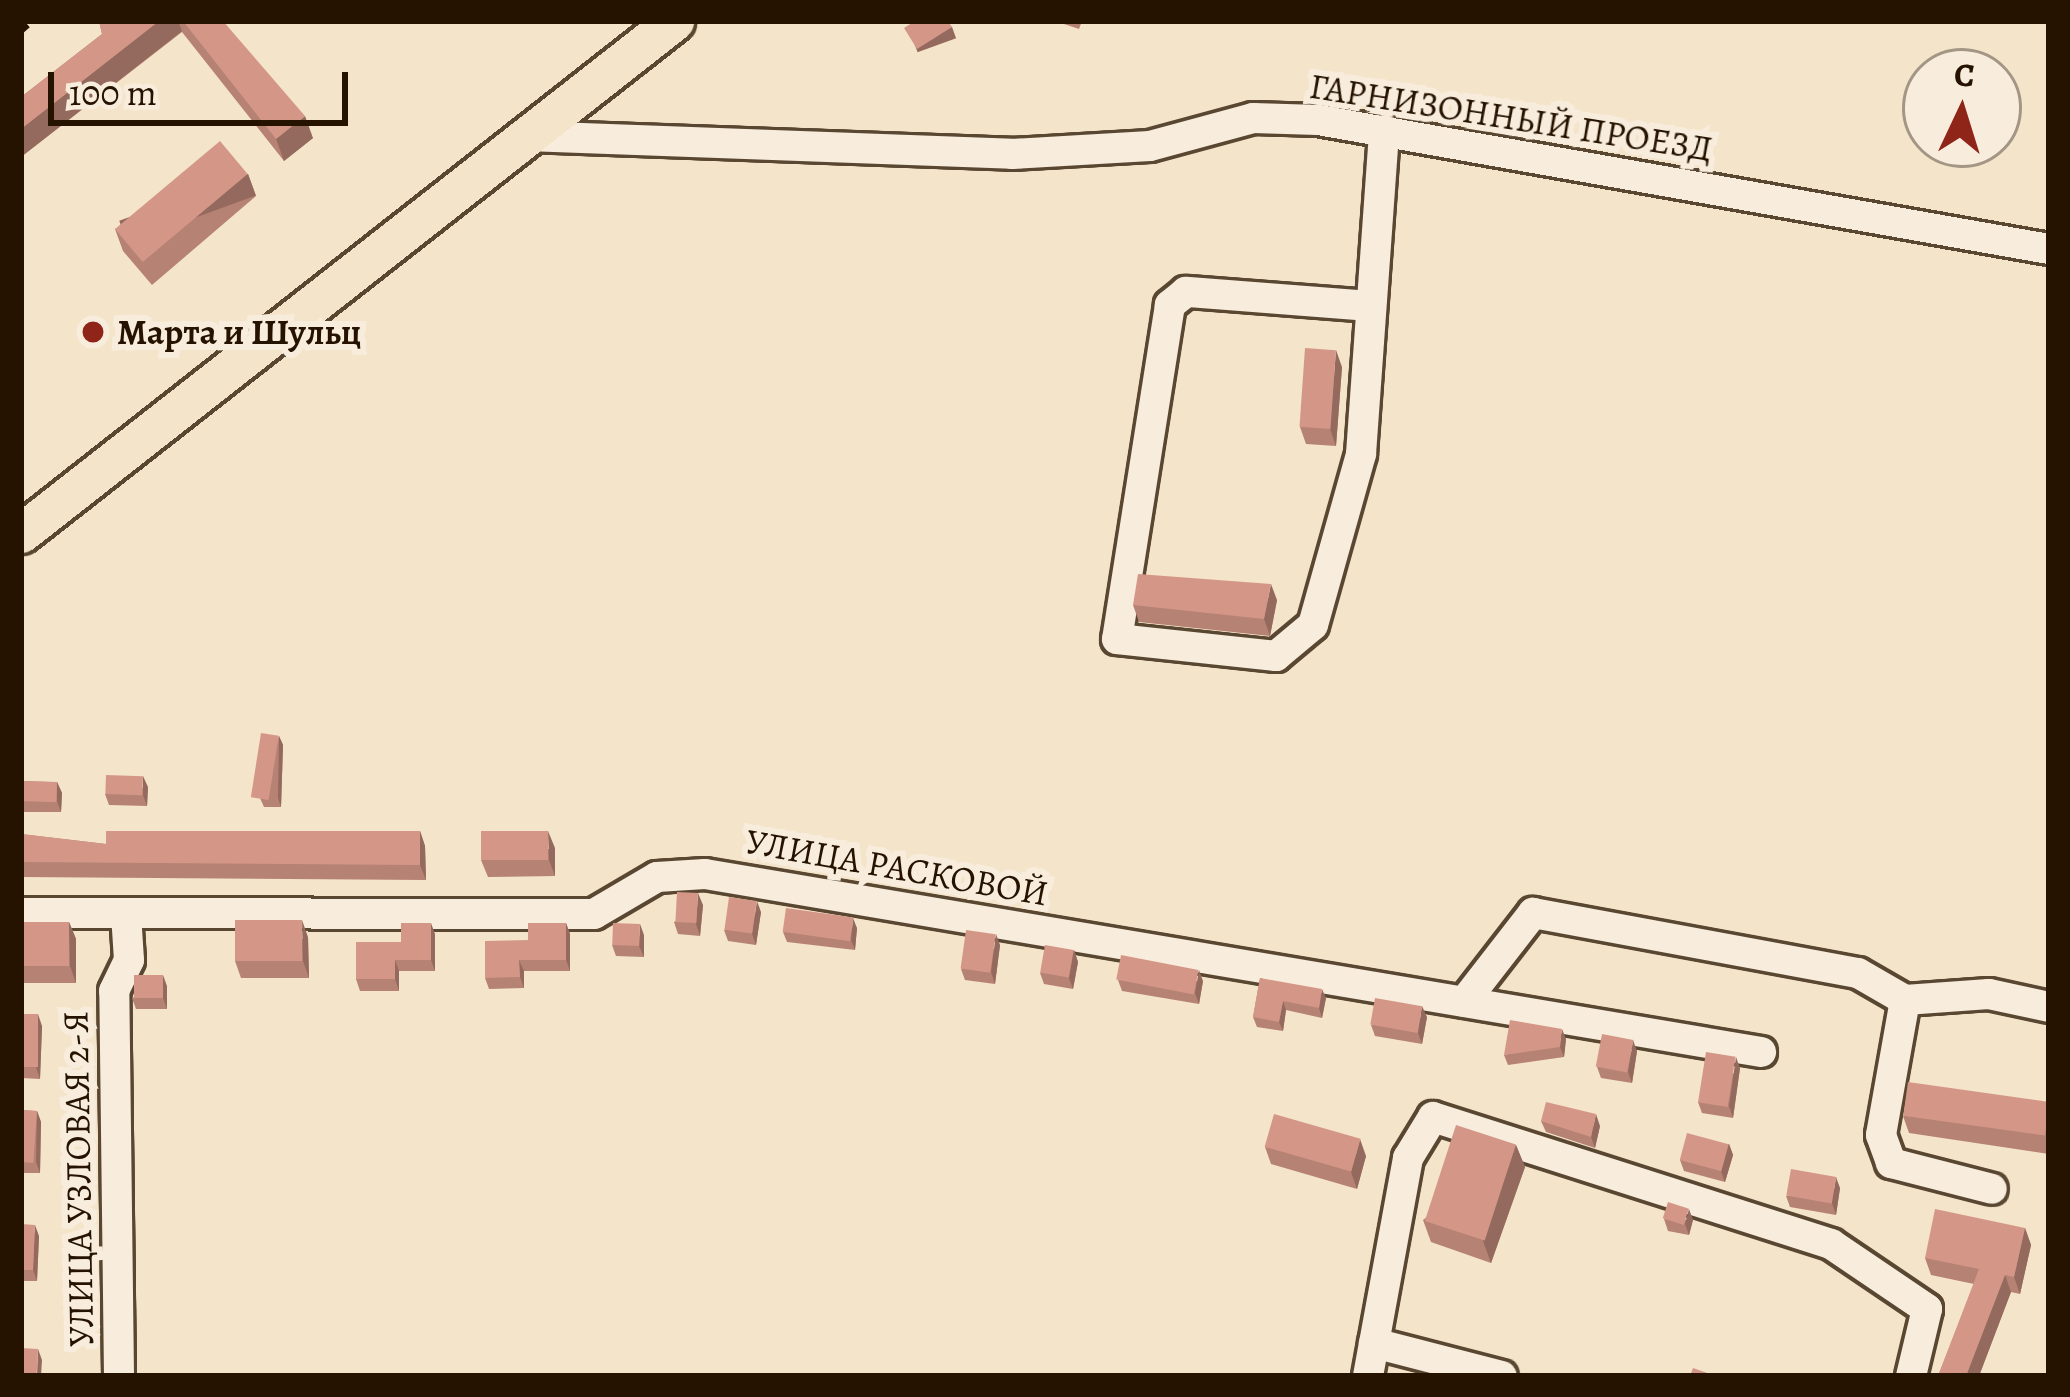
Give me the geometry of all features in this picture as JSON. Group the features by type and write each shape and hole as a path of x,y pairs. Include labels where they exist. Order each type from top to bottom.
{"main road":[{"path":"21,533 674,21"}],"street":[{"name":"ГАРНИЗОННЫЙ ПРОЕЗД","path":"527,136 1012,154 1150,146 1252,118 1384,130 2049,249"},
{"path":"1370,306 1186,292 1170,305 1117,639 1276,656 1312,625 1361,454 1384,130"},
{"name":"УЛИЦА РАСКОВОЙ","path":"21,913 594,914 657,877 705,874 1761,1052"},
{"name":"УЛИЦА УЗЛОВАЯ 2-Я","path":"119,1376 114,991 129,960 126,913"},
{"path":"1464,1002 1533,913 1858,973 1905,1000 1989,994 2049,1007"},
{"path":"1905,1000 1881,1135 1891,1163 1992,1190"},
{"path":"1369,1376 1408,1158 1433,1117 1831,1244 1927,1310 1911,1376"},
{"path":"1375,1343 1502,1376"}],"building":[{"path":"99,21 159,21 21,129 21,97 102,34"},
{"path":"183,21 223,21 305,116 276,139"},
{"path":"915,21 948,21 952,27 917,49 904,28"},
{"path":"220,141 248,174 143,262 115,229"},
{"path":"1305,348 1336,350 1330,429 1299,427"},
{"path":"1138,574 1271,584 1264,619 1133,605"},
{"path":"261,733 279,736 269,800 251,797"},
{"path":"106,775 143,776 142,795 105,794"},
{"path":"21,781 57,782 56,802 21,801"},
{"path":"106,831 420,831 420,865 21,862 21,834 106,844"},
{"path":"481,831 548,831 548,860 481,860"},
{"path":"677,892 698,893 696,923 675,922"},
{"path":"729,897 757,901 752,934 724,930"},
{"path":"786,908 853,917 850,941 783,932"},
{"path":"235,920 302,920 302,961 235,961"},
{"path":"21,922 69,922 69,966 21,966"},
{"path":"401,923 431,923 431,960 395,960 395,979 356,979 356,942 401,942"},
{"path":"528,923 566,923 566,960 519,960 520,977 485,978 485,941 528,940"},
{"path":"613,923 640,924 639,946 612,945"},
{"path":"966,930 996,934 990,973 961,969"},
{"path":"1045,945 1074,950 1069,978 1040,973"},
{"path":"1121,955 1199,970 1194,995 1116,980"},
{"path":"134,975 163,975 163,998 134,998"},
{"path":"1260,978 1322,989 1319,1008 1283,1001 1279,1022 1253,1017"},
{"path":"1375,998 1422,1006 1418,1033 1370,1025"},
{"path":"21,1014 38,1014 38,1067 21,1067"},
{"path":"1510,1020 1562,1029 1560,1047 1504,1055"},
{"path":"1602,1034 1633,1040 1627,1072 1596,1066"},
{"path":"1706,1052 1736,1057 1728,1107 1698,1102"},
{"path":"1908,1082 2049,1102 2045,1136 1903,1116"},
{"path":"1546,1102 1596,1114 1591,1137 1541,1121"},
{"path":"21,1110 37,1111 33,1163 21,1162"},
{"path":"1274,1114 1361,1139 1351,1171 1265,1147"},
{"path":"1456,1125 1516,1144 1485,1241 1425,1221"},
{"path":"1687,1133 1729,1144 1721,1171 1680,1160"},
{"path":"1791,1169 1836,1177 1832,1204 1786,1196"},
{"path":"1668,1202 1689,1209 1684,1225 1663,1218"},
{"path":"1935,1209 2025,1228 2014,1277 2005,1275 1966,1376 1938,1376 1979,1269 1925,1258"},
{"path":"21,1224 35,1225 33,1270 21,1270"},
{"path":"21,1348 38,1349 37,1376 21,1376"},
{"path":"1693,1368 1716,1376 1690,1376"}],"railway":[{"path":"21,31 28,25"}],"place":[{"name":"Марта и Шульц","path":"93,332"}]}
